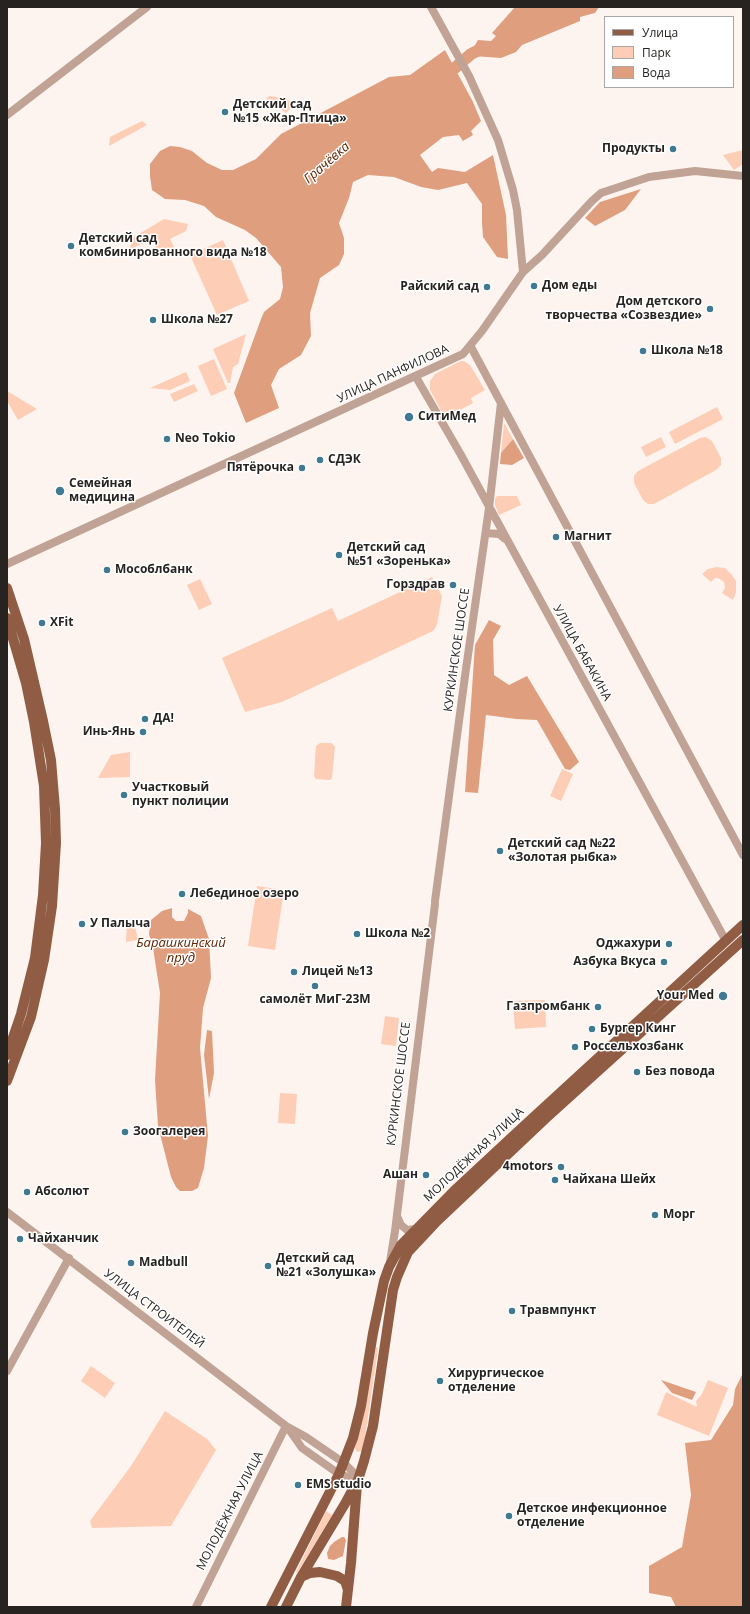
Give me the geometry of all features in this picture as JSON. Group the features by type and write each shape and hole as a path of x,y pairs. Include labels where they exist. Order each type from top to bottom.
{"main road":[{"path":"7,588 24,639 46,737 53,779 56,843 52,906 44,960 31,1017 7,1081"},
{"path":"7,618 26,683 34,722 44,786 46,843 43,900 34,958 21,1014 7,1055"},
{"name":"МОЛОДЁЖНАЯ УЛИЦА","path":"270,1607 344,1463 358,1422 378,1311 389,1267 401,1245 524,1126 743,925"},
{"name":"МОЛОДЁЖНАЯ УЛИЦА","path":"358,1480 373,1426 393,1290 408,1252 437,1221 546,1118 743,940"},
{"path":"286,1607 301,1577 358,1480"},
{"path":"346,1607 358,1480"},
{"path":"301,1577 310,1573 320,1572 337,1576 345,1581 348,1592"}],"street":[{"path":"7,115 147,7"},
{"path":"431,7 469,76 498,140 507,166 517,210 523,272"},
{"name":"УЛИЦА ПАНФИЛОВА","path":"7,564 464,354 471,347 523,272 542,255 601,193 649,177 682,172 695,171 743,176"},
{"path":"471,347 743,855"},
{"name":"УЛИЦА БАБАКИНА","path":"416,377 461,455 726,941"},
{"name":"КУРКИНСКОЕ ШОССЕ","path":"389,1267 397,1215 435,902 465,676 486,533 501,403"},
{"path":"486,533 499,534 507,540"},
{"name":"УЛИЦА СТРОИТЕЛЕЙ","path":"7,1212 69,1258 286,1426 306,1437 344,1463 355,1474 358,1480"},
{"path":"397,1215 401,1225 404,1228 407,1230 416,1229"},
{"path":"7,1371 69,1258"},
{"name":"УЛИЦА СТРОИТЕЛЕЙ","path":"286,1426 302,1448 339,1474 358,1480"},
{"name":"МОЛОДЁЖНАЯ УЛИЦА","path":"196,1607 286,1426"}],"green space":[{"path":"269,96 285,98 294,104 286,113 266,99"},
{"path":"142,121 147,125 109,146 110,137"},
{"path":"743,150 743,164 734,170 723,155"},
{"path":"164,219 188,224 186,231 170,239 175,249 161,256 151,239 129,250 134,237"},
{"path":"223,240 249,301 217,315 190,255"},
{"path":"246,334 238,364 233,367 230,383 228,383 213,349"},
{"path":"214,359 227,389 211,396 198,366"},
{"path":"461,361 464,361 470,365 485,390 471,398 473,403 445,418 430,390 430,381 435,374"},
{"path":"186,372 190,381 170,390 150,388"},
{"path":"194,384 198,391 174,402 170,394"},
{"path":"7,391 37,409 18,420 7,401"},
{"path":"717,407 723,419 675,444 669,432"},
{"path":"504,423 513,439 501,453"},
{"path":"661,437 666,447 646,457 641,447"},
{"path":"706,437 712,441 721,458 721,465 716,470 654,504 648,504 643,500 634,483 634,476 638,471 700,438"},
{"path":"497,496 517,496 521,505 499,515 495,505 495,499"},
{"path":"716,567 725,568 736,581 736,592 733,600 722,593 725,588 724,582 718,578 715,578 711,582 702,574 708,569"},
{"path":"432,577 442,596 437,625 433,631 282,702 245,712 222,658 332,608 338,621"},
{"path":"200,579 212,604 199,610 187,585"},
{"path":"320,743 332,743 335,747 332,778 330,780 316,779 314,776 316,746"},
{"path":"130,752 130,777 98,778 111,755"},
{"path":"562,769 573,774 561,801 550,796"},
{"path":"257,886 284,890 275,950 248,946"},
{"path":"127,922 134,922 138,940 126,942"},
{"path":"545,1000 546,1027 515,1029 513,1001"},
{"path":"385,1016 399,1018 396,1046 381,1044"},
{"path":"280,1093 297,1094 295,1124 278,1123"},
{"path":"376,1347 378,1349 364,1444 362,1451 357,1452 355,1448 366,1406"},
{"path":"91,1366 115,1383 105,1398 81,1381"},
{"path":"708,1380 728,1388 709,1436 657,1415 666,1392 697,1407 696,1401 702,1394"},
{"path":"165,1411 207,1439 216,1450 171,1526 92,1528 90,1521 131,1466"},
{"path":"326,1511 332,1515 297,1573 296,1572"}],"shaded area":[{"path":"445,50 473,102 481,121 471,131 473,135 463,141 459,135 443,137 420,155 432,172 438,168 465,172 493,155 506,215 508,259 497,257 483,237 482,204 467,183 438,190 421,187 394,177 368,175 353,182 349,198 339,223 344,238 344,254 339,265 320,278 310,313 311,336 301,355 279,369 271,385 279,408 246,423 234,393 264,312 280,299 283,287 281,267 256,238 245,230 216,217 204,206 185,200 165,199 152,190 150,164 160,151 170,146 180,147 192,151 207,163 222,170 233,170 256,159 281,134 389,77 410,75"},
{"path":"641,189 625,210 595,226 585,218 600,202"},
{"path":"513,439 524,458 512,465 500,464 501,453"},
{"path":"489,620 501,626 493,640 494,675 509,685 527,676 579,762 570,770 565,769 537,720 486,715 478,793 465,792 475,645"},
{"path":"207,1030 212,1031 214,1073 209,1099 204,1055"},
{"path":"743,1373 743,1607 676,1607 671,1597 649,1593 649,1566 682,1547 691,1495 685,1443 711,1440 733,1405 735,1389"},
{"path":"342,1537 346,1540 343,1556 334,1560 328,1559 327,1553 330,1546"}],"water":[{"path":"515,7 599,7 595,13 580,17 580,21 522,45 516,52 501,58 473,56 471,52 478,40 491,41 496,36 492,33"},
{"name":"Барашкинский пруд","path":"172,908 172,917 176,921 184,921 188,913 188,909 201,916 209,939 211,978 203,1008 200,1048 208,1136 204,1168 198,1188 192,1191 180,1191 176,1187 171,1177 158,1126 155,1080 160,993 153,948 149,934 151,920 162,911"},
{"path":"661,1380 696,1392 692,1400 672,1393"}],"waterway":[{"name":"Грачёвка","path":"287,217 356,155 426,117 449,73 471,54 485,47"},
{"name":"Грачёвка","path":"185,182 243,211 287,217 291,309 264,370 259,407"}],"place":[{"name":"Детский сад №15 «Жар-Птица»","path":"225,112"},
{"name":"Продукты","path":"673,149"},
{"name":"Детский сад комбинированного вида №18","path":"71,246"},
{"name":"Дом еды","path":"534,286"},
{"name":"Райский сад","path":"487,287"},
{"name":"Дом детского творчества «Созвездие»","path":"710,309"},
{"name":"Школа №27","path":"153,320"},
{"name":"Школа №18","path":"643,351"},
{"name":"СитиМед","path":"409,417"},
{"name":"Neo Tokio","path":"167,439"},
{"name":"СДЭК","path":"320,460"},
{"name":"Пятёрочка","path":"302,468"},
{"name":"Семейная медицина","path":"60,491"},
{"name":"Магнит","path":"556,537"},
{"name":"Детский сад №51 «Зоренька»","path":"339,555"},
{"name":"Мособлбанк","path":"107,570"},
{"name":"Горздрав","path":"453,585"},
{"name":"XFit","path":"42,623"},
{"name":"ДА!","path":"145,719"},
{"name":"Инь-Янь","path":"143,732"},
{"name":"Участковый пункт полиции","path":"124,795"},
{"name":"Детский сад №22 «Золотая рыбка»","path":"500,851"},
{"name":"Лебединое озеро","path":"182,894"},
{"name":"У Палыча","path":"82,924"},
{"name":"Школа №2","path":"357,934"},
{"name":"Оджахури","path":"669,944"},
{"name":"Азбука Вкуса","path":"664,962"},
{"name":"Лицей №13","path":"294,972"},
{"name":"самолёт МиГ-23М","path":"315,986"},
{"name":"Your Med","path":"723,996"},
{"name":"Газпромбанк","path":"598,1007"},
{"name":"Бургер Кинг","path":"592,1029"},
{"name":"Россельхозбанк","path":"575,1047"},
{"name":"Без повода","path":"637,1072"},
{"name":"Зоогалерея","path":"125,1132"},
{"name":"4motors","path":"561,1167"},
{"name":"Ашан","path":"426,1175"},
{"name":"Чайхана Шейх","path":"555,1180"},
{"name":"Абсолют","path":"27,1192"},
{"name":"Морг","path":"655,1215"},
{"name":"Чайханчик","path":"20,1239"},
{"name":"Madbull","path":"131,1263"},
{"name":"Детский сад №21 «Золушка»","path":"268,1266"},
{"name":"Травмпункт","path":"512,1311"},
{"name":"Хирургическое отделение","path":"440,1381"},
{"name":"EMS studio","path":"298,1485"},
{"name":"Детское инфекционное отделение","path":"509,1516"}]}
